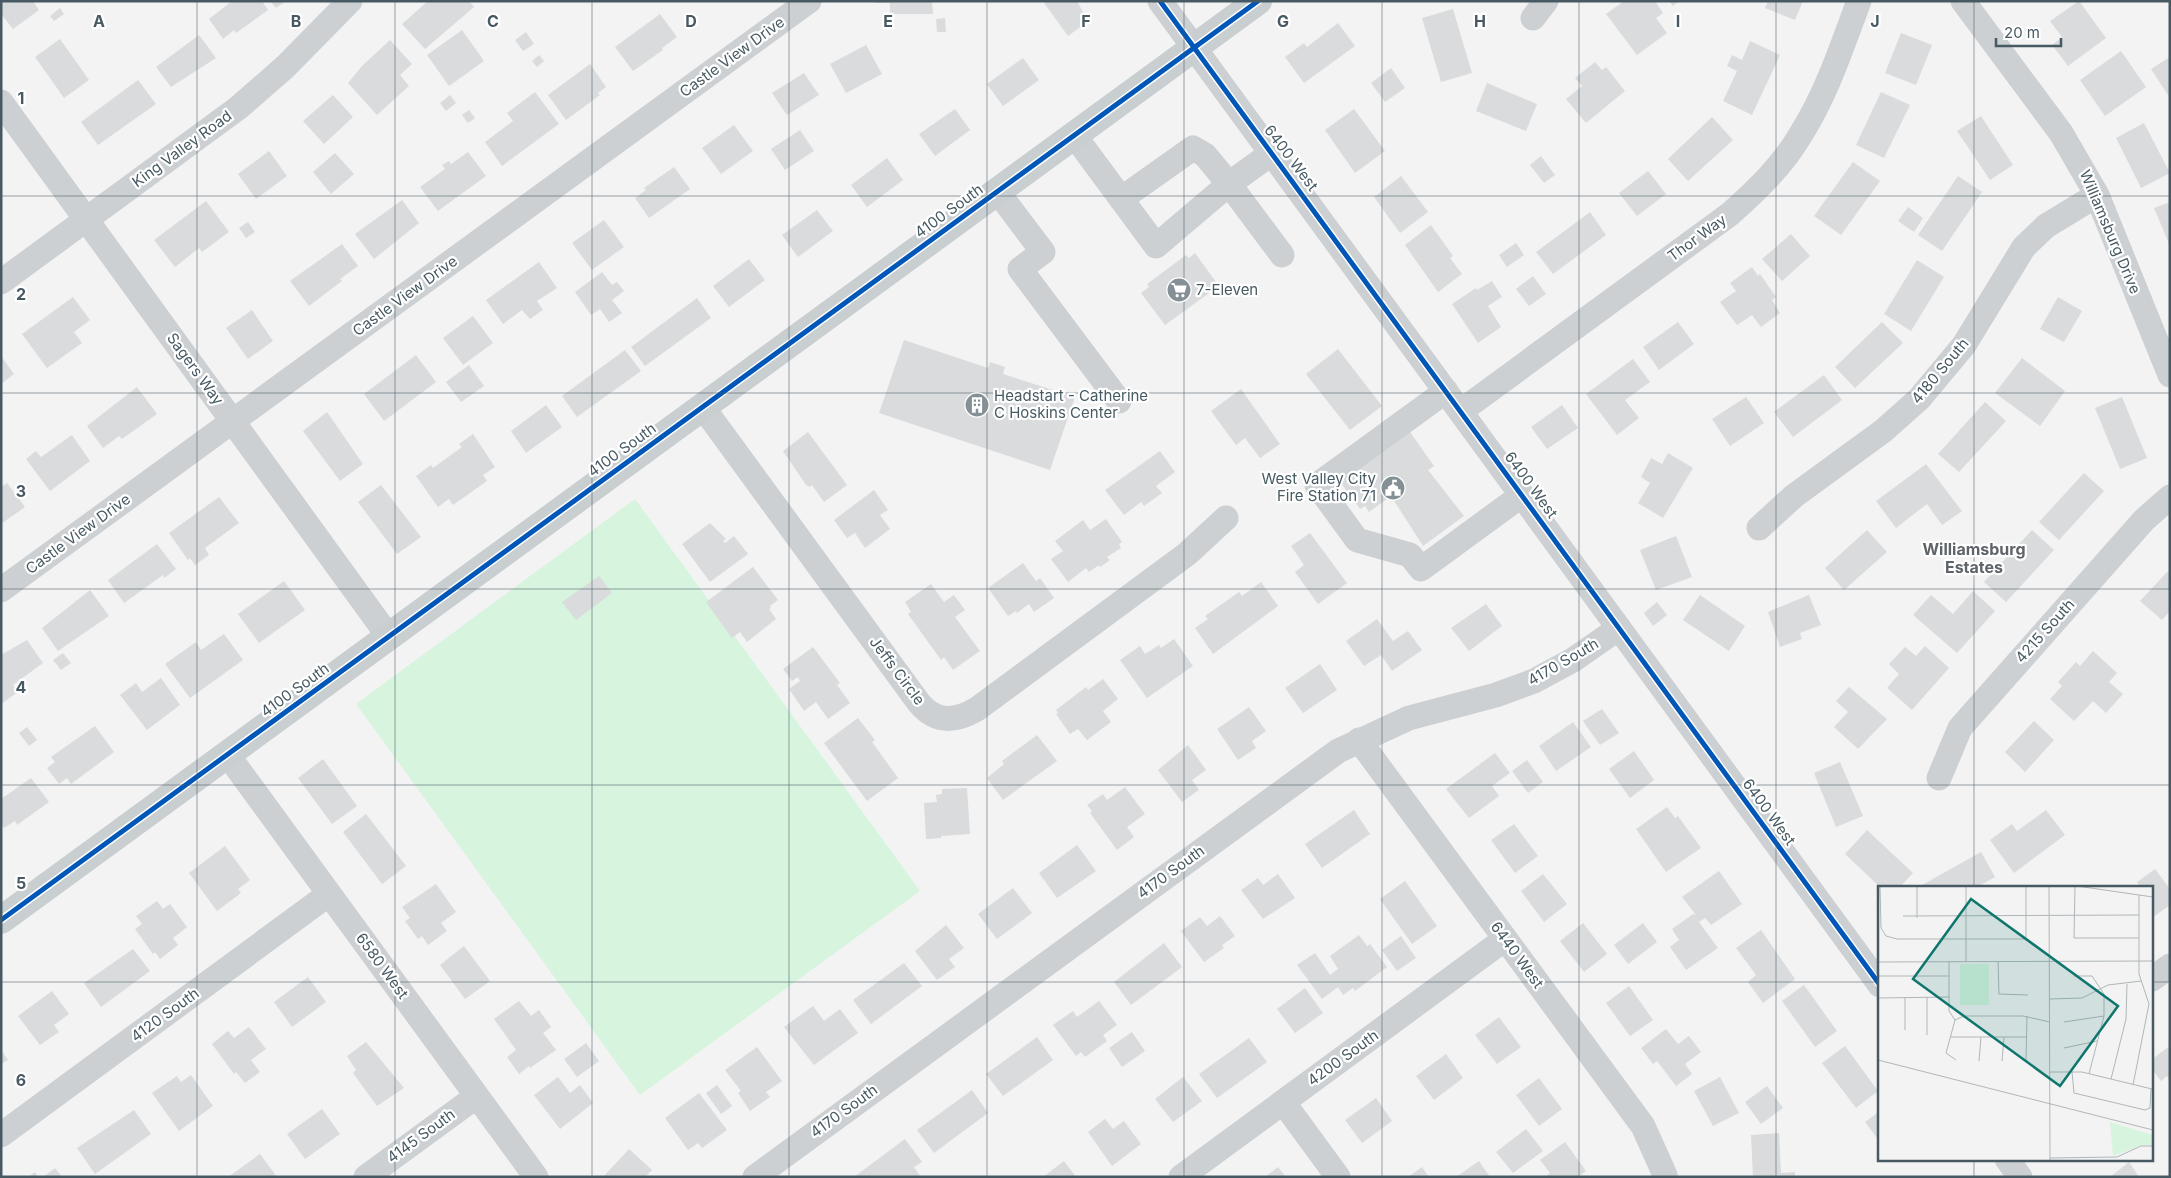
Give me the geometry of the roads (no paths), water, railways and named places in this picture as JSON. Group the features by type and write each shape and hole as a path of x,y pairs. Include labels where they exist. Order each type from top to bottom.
{"main road":[{"name":"4100 South","path":"1,920 1258,1"}],"street":[{"name":"King Valley Road","path":"1,282 238,108 285,67 350,1"},
{"name":"Castle View Drive","path":"1,590 809,1"},
{"name":"6400 West","path":"1160,1 1878,982"},
{"name":"Thor Way","path":"1461,411 1730,214 1766,180 1801,136 1815,110 1859,1"},
{"name":"Williamsburg Drive","path":"1963,1 2061,133 2097,196 2170,375"},
{"name":"Sagers Way","path":"1,102 389,637"},
{"path":"1074,136 1156,246 1229,184 1272,153"},
{"path":"1121,199 1193,148 1205,155 1282,255"},
{"path":"997,191 1043,252 1020,268 1119,401"},
{"name":"4180 South","path":"1759,528 1794,496 1883,431 1919,399 1964,345 2024,247 2046,226 2097,196"},
{"path":"1446,390 1317,486 1322,493 1357,540 1410,555 1421,569 1522,495"},
{"name":"Jeffs Circle","path":"702,406 919,703 928,712 942,719 959,718 977,709 1188,554 1226,518"},
{"name":"4215 South","path":"1939,778 1960,728 2144,520 2170,497"},
{"name":"4170 South","path":"755,1177 1320,763 1359,740 1409,718 1496,695 1534,681 1573,660 1619,628"},
{"name":"6440 West","path":"1359,740 1643,1126 1665,1175"},
{"name":"6580 West","path":"228,754 536,1177"},
{"name":"4120 South","path":"1,1135 329,894"},
{"name":"4200 South","path":"1181,1177 1505,939"},
{"path":"2154,978 2170,966"},
{"name":"4145 South","path":"366,1177 477,1096"},
{"path":"1283,1102 1338,1177"},
{"path":"2008,1160 2020,1177"}],"place":[{"name":"7-Eleven","path":"1179,290"},
{"name":"Headstart - Catherine C Hoskins Center","path":"977,405"},
{"name":"West Valley City Fire Station 71","path":"1393,488"}],"district":[{"name":"Williamsburg Estates","path":"1974,558"}]}
